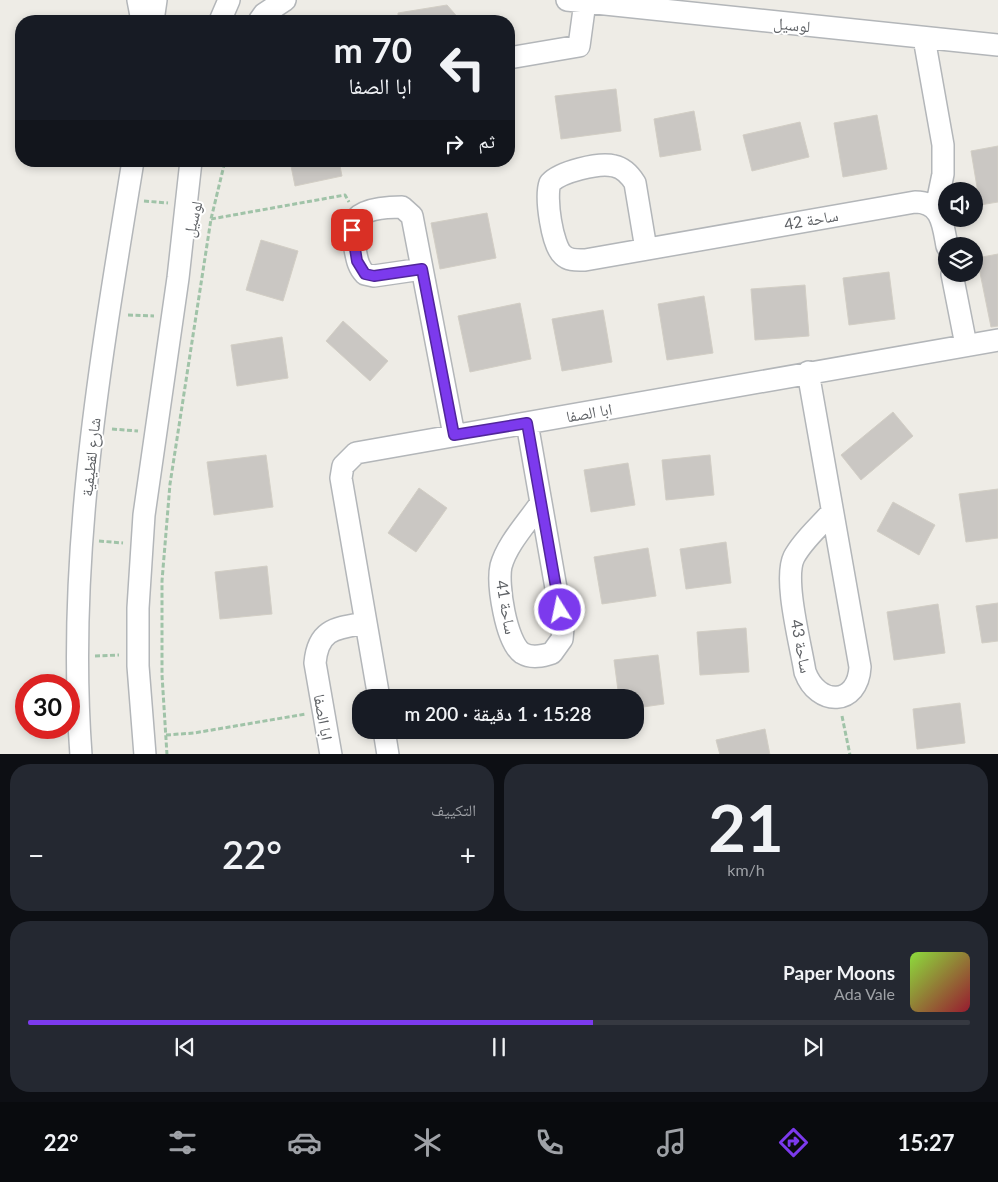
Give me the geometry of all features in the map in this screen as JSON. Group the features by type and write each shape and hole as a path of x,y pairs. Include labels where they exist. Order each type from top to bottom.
{"street":[{"path":"138,0 141,15"},
{"path":"154,15 156,0"},
{"path":"209,15 213,0"},
{"path":"222,15 228,0"},
{"path":"263,15 285,0"},
{"name":"لوسيل","path":"515,57 579,46 576,1 998,46"},
{"path":"924,38 943,146 943,174 936,208 940,214 945,237"},
{"name":"ساحة 42","path":"646,249 635,183 621,168 613,165 562,173 550,183 548,198 554,241 564,256 571,260 585,260 915,202 922,202 936,208"},
{"name":"شارع لقطيفية","path":"81,754 77,657 81,540 107,314 132,167"},
{"path":"145,754 138,654 142,544 173,317 190,167"},
{"name":"لوسيل","path":"178,278 205,167"},
{"path":"422,269 374,276 365,274 357,261 352,230 353,222 364,212 390,208 402,207 412,216 454,435"},
{"path":"954,282 966,346"},
{"name":"ابا الصفا","path":"377,689 342,490 343,466 356,453 998,340"},
{"path":"808,372 831,513 860,667 859,678 855,686 849,693 838,697"},
{"name":"ساحة 41","path":"527,423 563,628 562,639 552,653 533,657 522,653 511,638 501,583 501,568 505,555 540,504"},
{"name":"ساحة 43","path":"831,513 804,543 794,558 790,568 790,583 805,672 809,683 817,692 828,697 838,697"},
{"name":"ابا الصفا","path":"331,754 315,663 316,648 323,637 336,628 366,623"},
{"path":"386,739 388,754"}],"path":[{"path":"167,754 162,675 162,581 170,494 210,219 223,167"},
{"path":"210,219 345,195 358,216"},
{"path":"126,200 187,204"},
{"path":"107,314 173,317"},
{"path":"94,427 156,433"},
{"path":"81,540 142,544"},
{"path":"77,657 138,654"},
{"path":"838,697 850,754"},
{"path":"166,735 194,733 323,710"}],"building":[{"path":"447,5 456,15 398,15 398,13"},
{"path":"616,89 621,131 561,139 555,96"},
{"path":"694,111 701,150 660,157 654,119"},
{"path":"877,115 887,169 843,177 834,123"},
{"path":"800,122 809,157 752,171 743,135"},
{"path":"998,146 998,202 983,204 983,182 976,182 971,151"},
{"path":"291,167 340,167 342,176 295,186"},
{"path":"487,213 496,258 440,269 431,223"},
{"path":"261,240 298,251 283,301 246,290"},
{"path":"998,254 998,326 991,327 982,282 983,257"},
{"path":"889,272 895,319 849,325 843,278"},
{"path":"805,285 809,336 755,340 751,289"},
{"path":"704,296 713,353 667,360 658,304"},
{"path":"520,303 531,359 470,372 458,316"},
{"path":"603,310 612,362 562,371 552,319"},
{"path":"343,321 388,361 370,381 326,341"},
{"path":"282,337 288,378 237,386 231,345"},
{"path":"893,412 913,436 861,480 841,455"},
{"path":"266,455 273,507 214,515 207,462"},
{"path":"710,455 714,495 666,500 662,460"},
{"path":"628,463 635,505 591,512 584,470"},
{"path":"419,488 447,508 416,552 388,533"},
{"path":"998,489 998,538 966,542 959,494"},
{"path":"893,502 935,525 919,555 877,531"},
{"path":"726,542 731,583 686,589 680,549"},
{"path":"648,548 656,596 602,604 594,557"},
{"path":"267,566 272,614 220,619 215,572"},
{"path":"998,603 998,641 982,643 976,606"},
{"path":"938,604 945,653 894,660 887,612"},
{"path":"746,628 749,672 700,675 697,632"},
{"path":"658,655 664,704 644,707 644,689 618,689 614,660"},
{"path":"960,703 965,743 917,749 913,709"},
{"path":"765,729 770,754 720,754 716,740"}],"route":[{"path":"352,230 357,261 365,274 374,276 422,269 454,435 527,423 560,610"}]}
